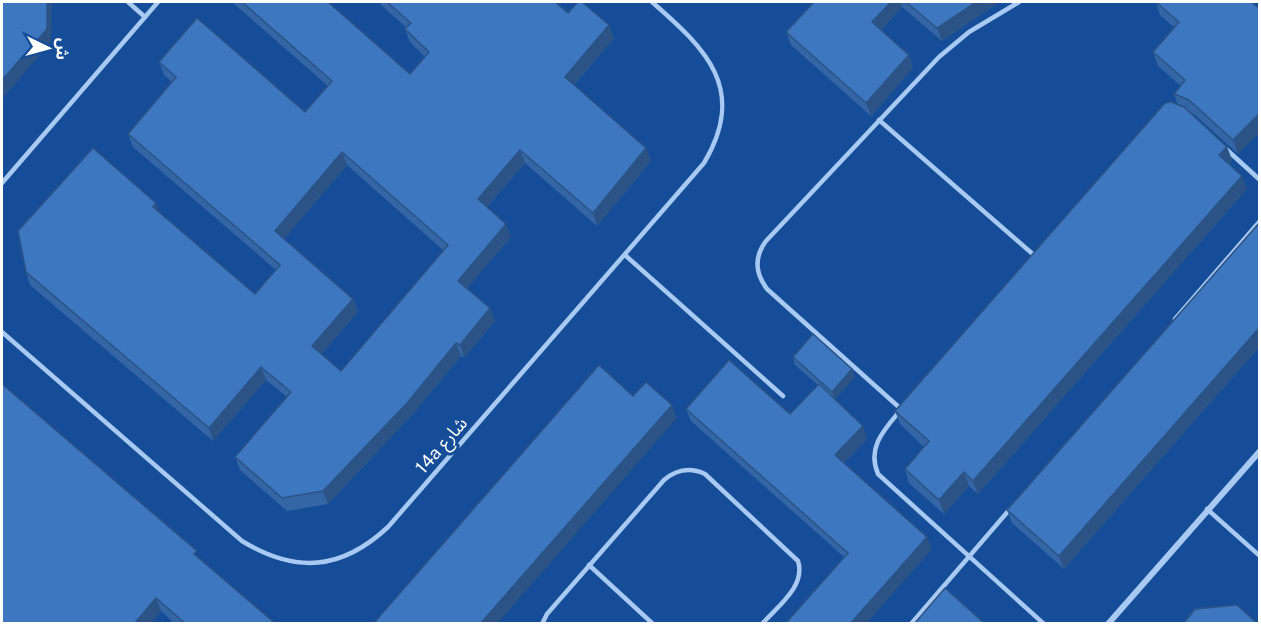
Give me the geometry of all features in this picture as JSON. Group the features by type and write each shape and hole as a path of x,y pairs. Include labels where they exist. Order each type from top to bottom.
{"street":[{"path":"1108,624 1206,509 1260,451"}],"lane":[{"path":"128,2 145,17"},
{"path":"2,183 159,2"},
{"name":"14a شارع","path":"2,332 242,541 262,553 284,561 306,564 330,562 361,549 388,527 626,255 704,163 715,143 721,120 720,88 710,59 690,35 652,2"},
{"path":"901,409 768,289 758,274 757,265 761,248 766,240 953,44 1019,2"},
{"path":"879,120 1035,256"},
{"path":"1216,140 1260,180"},
{"path":"1173,321 1260,221"},
{"path":"1027,265 1042,248"},
{"path":"626,255 783,396"},
{"path":"909,400 876,441 873,458 878,474 1044,624"},
{"path":"542,624 547,614 589,565 670,475 684,470 699,471 731,497 798,561 801,574 795,587 762,624"},
{"path":"911,624 1016,502"},
{"path":"1206,509 1260,556"},
{"path":"589,565 653,624"}],"building":[{"path":"2,2 47,2 47,29 2,80"},
{"path":"242,2 328,2 410,74 429,52 405,29 411,23 387,2 555,2 568,13 578,2 582,2 609,25 565,77 646,148 593,213 520,150 478,199 506,224 458,281 490,308 460,345 456,343 408,402 323,491 282,498 235,457 291,392 261,367 209,428 26,272 18,231 93,148 156,203 153,207 255,294 280,265 128,134 176,77 159,62 197,18 305,112 332,81","holes":["342,152 448,245 341,371 312,346 353,299 275,231"]},
{"path":"814,2 891,2 872,22 909,55 866,103 786,32"},
{"path":"906,2 976,2 937,28"},
{"path":"1156,2 1251,2 1260,9 1260,113 1233,140 1189,100 1174,94 1185,80 1153,52 1179,22"},
{"path":"1171,102 1184,107 1227,147 1219,155 1242,176 973,481 964,472 939,500 905,469 929,441 895,411 1165,103"},
{"path":"1260,222 1260,327 1059,556 1007,510"},
{"path":"813,334 852,369 832,392 793,357"},
{"path":"729,360 790,414 819,384 863,426 835,455 927,537 850,624 785,624 848,553 686,409"},
{"path":"599,365 633,396 646,382 672,405 480,624 373,624"},
{"path":"2,384 197,551 194,554 276,624 186,624 156,598 134,624 2,624"},
{"path":"945,588 985,624 914,624"},
{"path":"1237,605 1258,624 1183,624 1195,609"}]}
